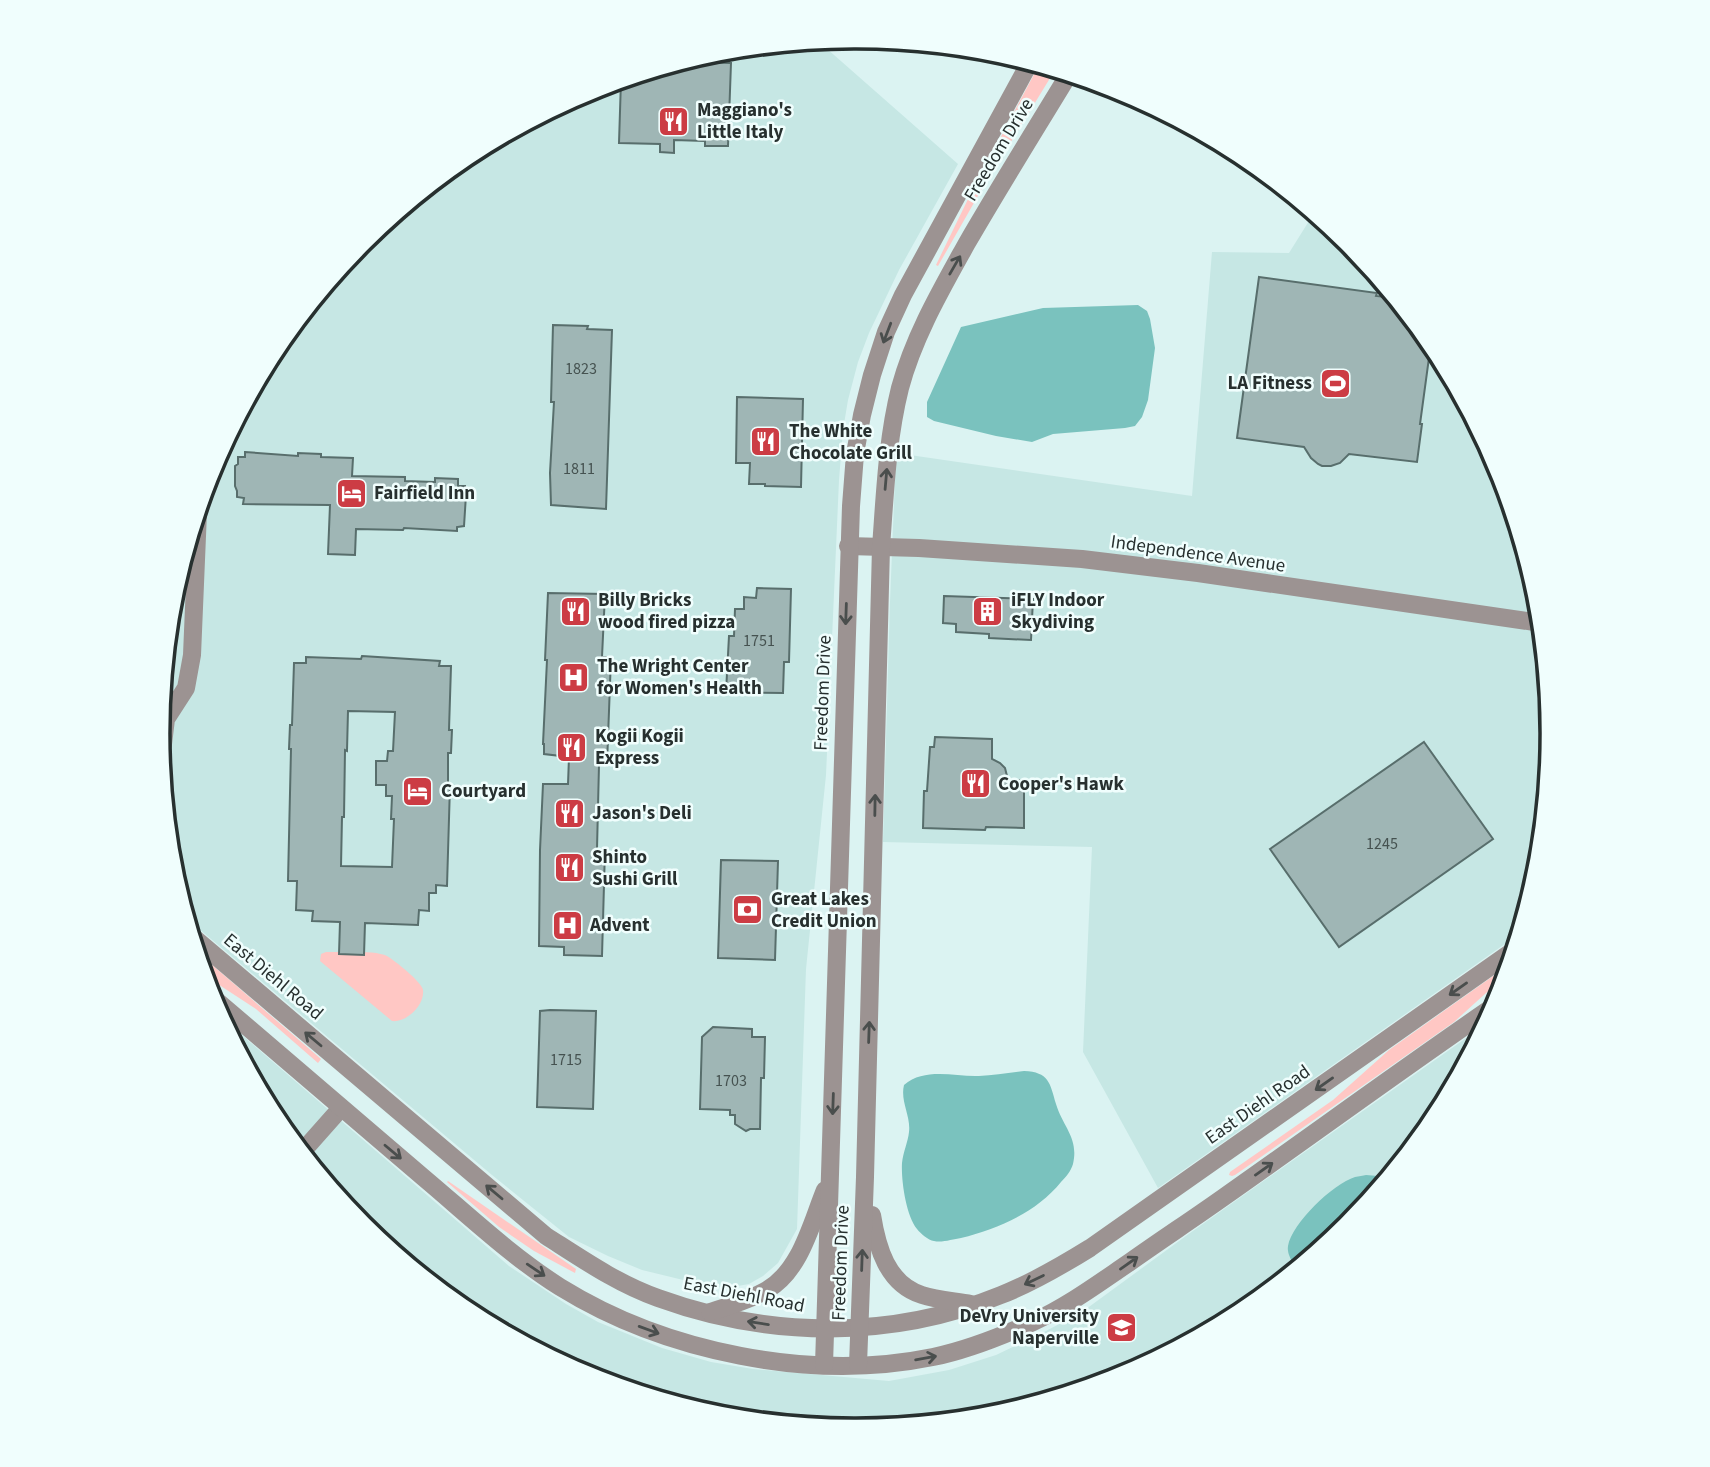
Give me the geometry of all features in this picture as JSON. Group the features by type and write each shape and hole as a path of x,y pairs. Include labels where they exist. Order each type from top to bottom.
{"street":[{"name":"Freedom Drive","path":"824,1365 848,546 855,454 862,415 886,332 903,295 1025,70"},
{"name":"Freedom Drive","path":"858,1365 881,547 891,433 909,359 941,289 1064,82"},
{"name":"Independence Avenue","path":"848,546 1082,559 1198,573 1530,621"},
{"path":"171,709 186,688 192,655 197,548"},
{"name":"East Diehl Road","path":"205,947 547,1236 592,1266 656,1298 706,1313 780,1326 826,1329 897,1324 938,1316 999,1296 1058,1268 1501,959"},
{"path":"231,1013 524,1262 592,1305 640,1328 717,1351 824,1365 894,1363 926,1358 972,1346 1037,1320 1072,1301 1477,1018"},
{"path":"308,1145 341,1108"},
{"path":"706,1313 739,1303 766,1290 779,1280 801,1250 830,1177"},
{"path":"865,1177 876,1241 885,1264 902,1285 920,1294 975,1304"}],"shaded area":[{"path":"828,50 958,164 899,270 869,333 858,362 843,430 826,775 806,969 797,1229 778,1263 763,1276 749,1284 712,1287 642,1270 569,1237 200,929 176,823 170,734 176,644 194,556 207,513 241,431 286,353 340,282 371,249 438,190 475,164 552,120 635,85 721,62"},
{"path":"1035,73 1050,78 938,266 936,265"},
{"path":"1309,221 1370,282 1424,353 1448,391 1487,472 1516,556 1534,644 1540,734 1534,823 1516,911 1506,943 1158,1188 1083,1052 1092,847 883,842 896,453 1192,496 1212,252 1289,253"},
{"path":"367,952 387,956 421,986 423,996 418,1007 403,1019 392,1021 320,961 321,954"},
{"path":"211,964 321,1059 318,1063 256,1009 219,985"},
{"path":"1495,975 1489,991 1454,1022 1235,1175 1229,1175 1333,1100 1389,1050"},
{"path":"240,1033 509,1266 598,1322 662,1348 711,1362 753,1369 889,1381 949,1370 996,1355 1082,1312 1469,1036 1424,1114 1370,1185 1306,1248 1272,1277 1235,1303 1158,1347 1075,1382 989,1405 900,1417 855,1418 810,1417 721,1405 635,1382 552,1347 475,1303 438,1277 404,1248 340,1185 286,1114"},
{"path":"448,1181 576,1269 575,1273 534,1251 499,1227"}],"water":[{"path":"1138,305 1147,311 1155,348 1148,400 1142,417 1135,426 1053,434 1032,442 996,436 927,417 927,402 961,327 1043,308"},
{"path":"1024,1071 1044,1076 1050,1085 1074,1147 1070,1171 1051,1193 1016,1218 948,1241 927,1238 913,1223 903,1188 902,1163 909,1126 903,1097 904,1085 921,1076 979,1076"},
{"path":"1377,1176 1339,1218 1291,1260 1288,1246 1297,1226 1325,1196 1355,1177"}],"building":[{"name":"Maggiano's Little Italy","path":"718,63 731,63 728,146 705,146 705,141 674,140 674,153 660,152 660,144 619,143 621,90 678,72"},
{"name":"LA Fitness","path":"1259,277 1377,293 1376,296 1382,297 1429,360 1417,462 1349,454 1340,463 1322,466 1311,458 1304,447 1237,438"},
{"path":"553,325 612,330 606,509 551,505"},
{"name":"The White Chocolate Grill","path":"737,397 803,399 801,487 749,484 750,463 736,463"},
{"name":"Fairfield Inn","path":"245,452 298,456 298,453 321,454 321,457 353,458 352,476 405,477 405,481 435,482 435,478 458,479 458,486 465,486 464,526 457,527 457,531 356,529 355,555 328,554 330,505 243,504 244,498 237,497 235,466 238,464 238,457 245,457"},
{"path":"757,588 791,589 789,662 784,662 783,693 726,692 729,636 734,636 735,609 744,609 744,597 756,598"},
{"path":"548,593 605,594 602,657 611,657 607,765 599,765 597,849 605,849 602,956 564,955 564,947 539,946 543,784 568,784 569,757 544,754"},
{"name":"iFLY Indoor Skydiving","path":"944,596 1033,599 1031,640 989,638 989,634 956,632 956,624 943,623"},
{"name":"Courtyard","path":"362,656 440,661 439,666 451,666 449,730 452,730 451,753 448,753 450,785 447,886 436,885 436,893 429,893 429,911 419,910 418,925 365,923 364,955 339,954 340,922 312,921 313,911 296,910 297,881 288,881 289,749 294,663 306,663 306,657 361,659","holes":["348,711 395,712 393,751 388,751 387,761 376,761 376,785 386,785 386,796 392,796 392,867 341,866"]},
{"name":"Cooper's Hawk","path":"935,737 992,739 992,759 1005,768 1008,780 1024,780 1024,828 923,828 924,791 927,791 930,747 934,747"},
{"path":"1424,742 1493,839 1339,947 1270,849"},
{"path":"721,860 778,861 775,960 718,958"},
{"path":"540,1011 596,1011 593,1109 537,1107"},
{"path":"713,1027 752,1029 752,1037 765,1037 760,1129 746,1131 735,1124 735,1115 730,1115 730,1110 700,1109 702,1037"}],"place":[{"name":"Maggiano's Little Italy","path":"674,121"},
{"name":"LA Fitness","path":"1335,383"},
{"name":"The White Chocolate Grill","path":"766,442"},
{"name":"Fairfield Inn","path":"351,493"},
{"name":"Billy Bricks wood fired pizza","path":"575,611"},
{"name":"iFLY Indoor Skydiving","path":"988,611"},
{"name":"The Wright Center for Women's Health","path":"574,677"},
{"name":"Kogii Kogii Express","path":"572,747"},
{"name":"Cooper's Hawk","path":"975,784"},
{"name":"Courtyard","path":"418,791"},
{"name":"Jason's Deli","path":"569,813"},
{"name":"Shinto Sushi Grill","path":"569,868"},
{"name":"Great Lakes Credit Union","path":"748,910"},
{"name":"Advent","path":"567,925"},
{"name":"DeVry University Naperville","path":"1122,1327"}]}
